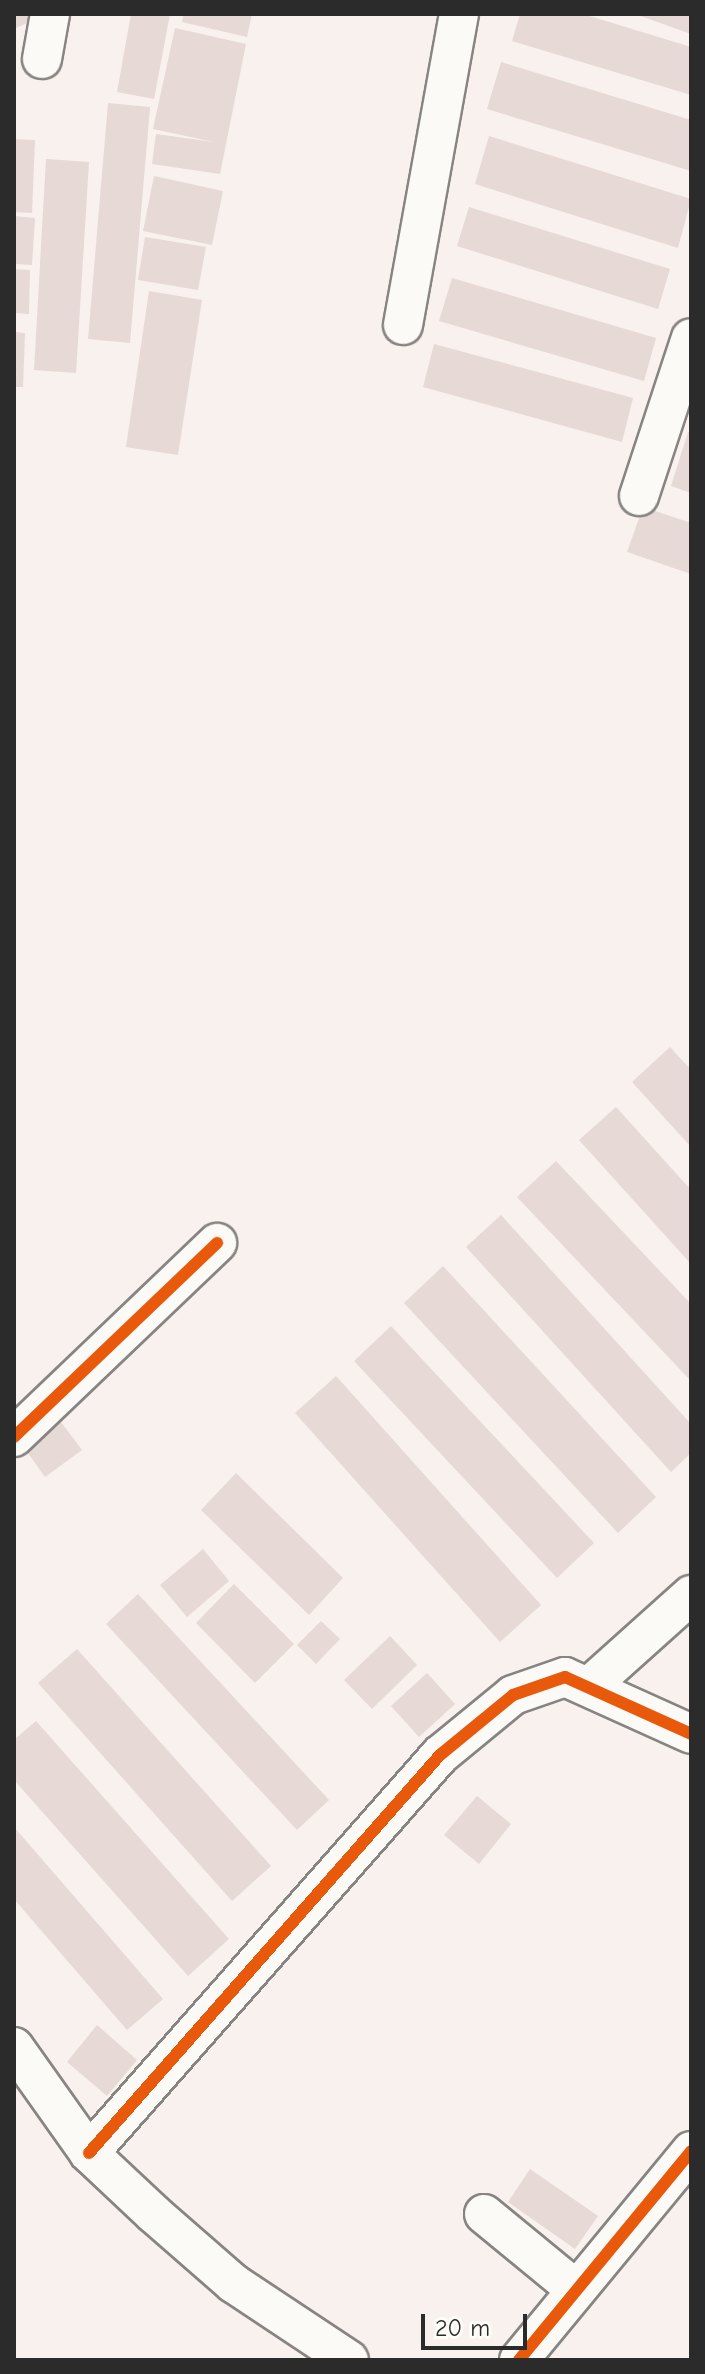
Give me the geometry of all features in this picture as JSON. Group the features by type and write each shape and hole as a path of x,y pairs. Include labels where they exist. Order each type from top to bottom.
{"street":[{"path":"42,59 50,14"},
{"path":"403,325 459,14"},
{"path":"639,496 691,338"},
{"path":"14,1437 217,1243"},
{"path":"593,1683 691,1595"},
{"path":"89,2153 440,1755 539,1680 593,1683 691,1734"},
{"path":"14,2047 89,2153 233,2283 349,2360"},
{"path":"519,2360 573,2287 691,2151"},
{"path":"484,2214 573,2287"}],"building":[{"path":"14,14 47,14 14,29"},
{"path":"131,14 170,14 154,99 117,92"},
{"path":"184,14 252,14 247,37 182,22"},
{"path":"520,14 583,14 691,47 691,95 512,41"},
{"path":"635,14 691,14 691,34"},
{"path":"175,28 246,44 220,174 152,164 156,134 214,142 153,129"},
{"path":"501,62 691,120 691,171 487,109"},
{"path":"108,103 150,107 130,343 88,339"},
{"path":"489,136 691,199 678,248 475,184"},
{"path":"14,139 35,140 32,213 14,212"},
{"path":"46,159 89,162 76,373 34,370"},
{"path":"154,176 223,191 212,245 143,231"},
{"path":"469,207 670,269 658,309 457,246"},
{"path":"14,216 35,218 32,265 14,264"},
{"path":"145,237 206,247 198,290 138,280"},
{"path":"14,269 30,270 29,314 14,313"},
{"path":"452,278 656,338 644,381 439,321"},
{"path":"149,291 202,300 178,455 126,447"},
{"path":"14,332 25,333 23,387 14,387"},
{"path":"434,344 633,398 622,442 423,387"},
{"path":"688,432 691,433 691,493 671,486"},
{"path":"643,507 691,523 691,574 627,552"},
{"path":"670,1047 691,1070 691,1147 632,1082"},
{"path":"616,1107 691,1190 691,1264 579,1140"},
{"path":"556,1161 691,1304 691,1381 517,1197"},
{"path":"501,1215 691,1424 691,1453 671,1472 466,1247"},
{"path":"443,1266 656,1497 618,1533 404,1303"},
{"path":"391,1326 594,1543 557,1578 354,1361"},
{"path":"336,1376 541,1605 500,1642 295,1413"},
{"path":"61,1422 82,1450 45,1477 25,1449"},
{"path":"236,1473 343,1578 309,1615 201,1510"},
{"path":"203,1549 229,1581 187,1617 160,1585"},
{"path":"234,1584 294,1644 255,1683 196,1623"},
{"path":"138,1594 329,1800 297,1830 106,1624"},
{"path":"321,1621 340,1639 316,1664 297,1645"},
{"path":"390,1636 417,1665 372,1709 344,1680"},
{"path":"77,1649 271,1866 232,1901 38,1683"},
{"path":"427,1673 455,1704 419,1737 391,1706"},
{"path":"36,1721 229,1939 188,1976 14,1780 14,1740"},
{"path":"477,1796 511,1824 479,1864 444,1835"},
{"path":"14,1827 163,1999 127,2030 14,1899"},
{"path":"97,2025 137,2060 107,2096 67,2062"},
{"path":"530,2169 598,2216 575,2249 508,2202"}],"cycle path":[{"path":"14,1437 217,1243"},
{"path":"89,2153 440,1755 513,1695 565,1677 691,1734"},
{"path":"519,2360 691,2151"}]}
